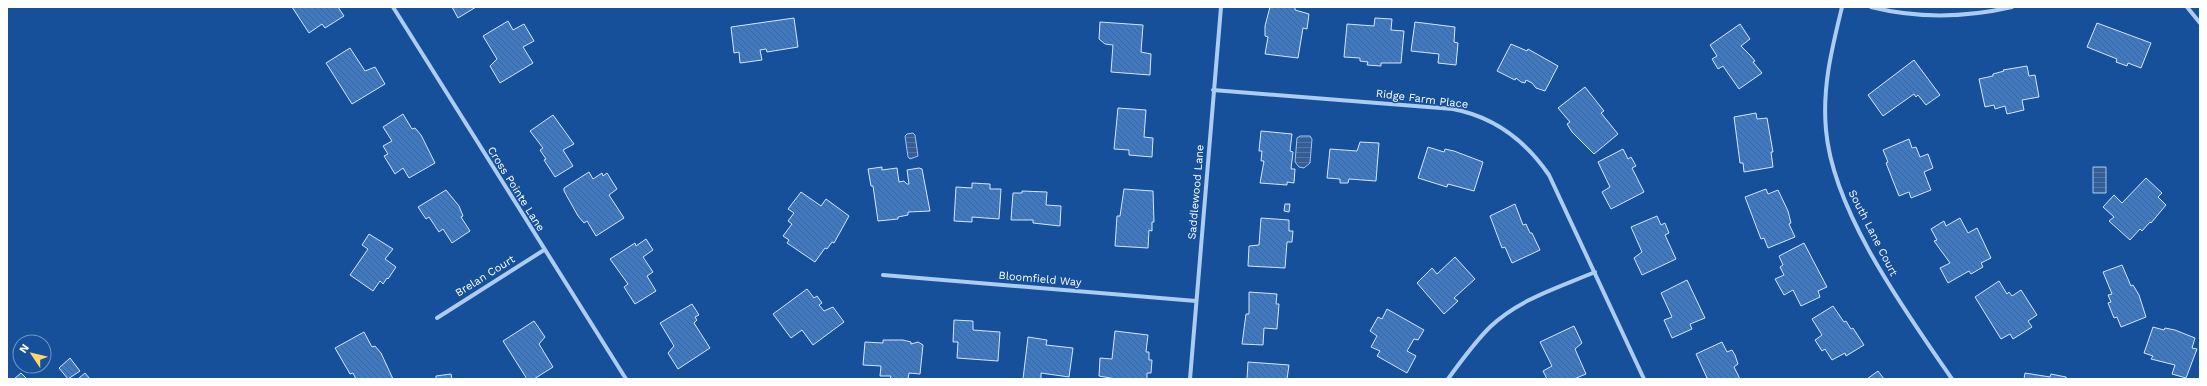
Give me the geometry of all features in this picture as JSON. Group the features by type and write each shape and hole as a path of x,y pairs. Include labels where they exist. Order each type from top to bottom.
{"street":[{"name":"Cross Pointe Lane","path":"393,7 626,379"},
{"name":"Saddlewood Lane","path":"1190,379 1221,7"},
{"name":"South Lane Court","path":"1842,7 1828,67 1825,96 1826,130 1832,162 1851,211 1881,270 1905,311 1952,379"},
{"path":"1872,7 1908,15 1936,17 1979,13 2012,7"},
{"path":"2187,7 2200,23"},
{"name":"Ridge Farm Place","path":"1213,90 1464,111 1488,120 1510,133 1541,164 1558,192 1644,379"},
{"name":"Brelan Court","path":"437,318 544,250"},
{"path":"1448,379 1474,344 1509,312 1524,303 1595,272"},
{"name":"Bloomfield Way","path":"883,275 1196,301"}],"water":[{"path":"913,133 915,135 918,156 910,159 908,157 905,136"},
{"path":"1300,136 1310,136 1312,139 1310,163 1304,168 1299,167 1295,162 1297,138"},
{"path":"2093,167 2106,167 2106,193 2093,193"}],"building":[{"path":"292,7 338,7 344,16 325,28 322,24 309,33"},
{"path":"452,7 476,7 458,18"},
{"path":"1270,7 1295,7 1295,10 1309,14 1307,29 1303,28 1298,58 1265,54 1268,37 1265,36 1265,26"},
{"path":"794,18 798,47 767,52 766,49 760,50 762,60 740,63 739,52 734,53 731,27"},
{"path":"1375,18 1392,19 1391,30 1404,31 1401,63 1381,63 1381,66 1367,65 1368,62 1360,61 1360,58 1344,57 1347,24 1374,26"},
{"path":"508,21 513,30 524,24 534,41 523,47 533,63 500,83 490,66 497,59 483,36"},
{"path":"1100,22 1143,25 1141,52 1151,54 1150,75 1111,72 1113,45 1105,44 1099,39"},
{"path":"1415,22 1455,27 1454,42 1458,43 1456,65 1438,63 1439,54 1411,51"},
{"path":"2097,23 2151,43 2141,68 2128,63 2127,66 2116,62 2117,59 2087,47"},
{"path":"1740,24 1750,39 1741,46 1755,61 1753,62 1762,73 1739,89 1723,66 1718,69 1712,59 1717,56 1710,45"},
{"path":"1511,44 1527,51 1528,49 1558,66 1545,91 1536,88 1532,83 1526,80 1525,83 1521,82 1516,78 1515,80 1497,71"},
{"path":"350,48 365,71 375,67 385,84 352,104 326,63"},
{"path":"1914,60 1940,95 1926,105 1918,95 1916,97 1914,94 1883,116 1868,95"},
{"path":"2027,66 2029,76 2035,75 2039,97 2022,100 2024,110 2007,114 2005,106 1995,109 1994,105 1985,107 1979,79 1993,76 1993,74 2004,71 2003,70"},
{"path":"1585,87 1604,111 1601,113 1618,134 1594,154 1572,132 1567,124 1570,122 1558,108"},
{"path":"1118,108 1146,110 1144,137 1153,138 1152,157 1129,155 1129,150 1114,149"},
{"path":"1756,113 1757,119 1767,118 1773,152 1771,152 1773,167 1744,172 1743,163 1740,163 1734,117"},
{"path":"403,114 412,129 415,128 421,135 435,163 409,178 403,168 395,174 384,156 388,154 383,146 392,141 383,127"},
{"path":"553,115 574,144 563,150 573,166 555,177 544,160 546,159 540,150 543,148 530,131"},
{"path":"1261,131 1292,134 1290,151 1293,152 1291,169 1295,169 1294,183 1287,182 1287,185 1260,183 1264,161 1261,161 1262,151 1259,151"},
{"path":"1909,139 1912,148 1916,147 1920,157 1928,154 1933,168 1924,172 1931,190 1911,198 1909,192 1899,196 1886,163 1888,162 1883,150"},
{"path":"1360,142 1379,143 1376,181 1349,179 1348,183 1340,183 1340,179 1327,178 1330,149 1357,151"},
{"path":"1428,147 1444,152 1445,149 1454,151 1483,162 1474,191 1448,184 1447,187 1418,178"},
{"path":"1623,149 1628,159 1631,157 1636,166 1632,168 1644,192 1611,209 1602,192 1610,187 1598,162"},
{"path":"882,167 882,170 897,168 899,182 904,181 907,184 909,184 907,170 922,169 930,211 908,212 908,215 898,217 898,219 878,221 873,186 871,186 868,169"},
{"path":"589,172 593,179 602,173 603,176 607,173 617,189 609,195 624,218 596,236 587,221 584,223 578,216 564,191 564,188"},
{"path":"2146,178 2162,193 2158,197 2166,205 2151,223 2150,222 2142,231 2140,229 2130,240 2109,221 2114,217 2103,207 2114,195 2122,203"},
{"path":"972,183 990,184 990,189 1001,189 999,219 972,217 972,222 954,221 956,187 972,188"},
{"path":"1124,189 1153,191 1154,222 1152,222 1152,231 1149,230 1148,248 1115,246 1117,216 1120,216"},
{"path":"1766,189 1768,194 1778,190 1788,211 1791,223 1789,224 1795,237 1768,248 1764,238 1761,239 1745,197"},
{"path":"446,190 459,206 463,216 461,217 470,231 452,243 443,229 439,232 429,217 426,219 418,207"},
{"path":"1022,191 1047,192 1046,205 1061,206 1060,226 1033,223 1033,220 1011,220 1013,193 1022,193"},
{"path":"801,192 821,206 826,199 849,216 834,243 832,242 827,249 825,248 815,262 787,243 789,240 783,236 792,224 788,221 794,213 788,209"},
{"path":"1285,204 1290,204 1289,212 1284,211"},
{"path":"1515,204 1523,225 1526,224 1540,250 1512,263 1505,247 1502,248 1490,216"},
{"path":"1657,216 1661,225 1665,223 1669,233 1665,235 1676,259 1642,275 1634,258 1642,252 1631,227"},
{"path":"1261,218 1289,220 1289,231 1293,231 1292,242 1287,242 1285,268 1248,266 1249,246 1259,245"},
{"path":"1960,218 1968,233 1977,228 1991,258 1981,263 1983,267 1971,274 1969,271 1948,283 1940,268 1950,263 1934,241 1937,240 1931,229 1944,221 1946,226"},
{"path":"369,234 393,249 385,259 396,267 388,279 387,278 383,284 380,281 373,291 350,275 368,249 362,245"},
{"path":"646,239 653,250 643,257 653,272 647,276 656,291 635,304 624,287 628,284 610,259 635,243 636,246"},
{"path":"1804,243 1827,287 1818,291 1820,297 1801,306 1793,290 1784,295 1775,279 1784,275 1780,267 1783,265 1779,256"},
{"path":"1455,257 1475,279 1454,298 1458,301 1444,314 1417,283 1432,268 1437,274"},
{"path":"2122,265 2131,286 2133,285 2139,295 2146,317 2121,327 2117,317 2114,318 2108,303 2111,302 2108,295 2112,294 2103,272"},
{"path":"1687,280 1705,318 1690,324 1692,329 1672,338 1664,320 1672,317 1661,293"},
{"path":"1999,281 2007,294 2009,292 2012,296 2021,290 2037,315 2028,321 2032,327 2013,339 2010,334 2001,339 1975,297"},
{"path":"807,289 814,298 817,296 822,303 819,305 824,311 833,307 844,322 813,345 802,330 791,338 773,314"},
{"path":"1249,292 1277,294 1276,304 1279,304 1277,329 1264,328 1263,345 1242,344 1246,314 1249,314"},
{"path":"692,304 699,315 695,317 697,320 694,323 710,348 678,369 668,353 674,346 660,323"},
{"path":"1833,306 1844,322 1846,321 1851,329 1853,328 1864,345 1846,356 1845,353 1832,360 1825,349 1822,351 1815,340 1822,335 1812,319"},
{"path":"1387,309 1424,330 1418,340 1414,339 1407,351 1416,356 1407,373 1377,356 1380,351 1371,347 1377,336 1370,331 1378,317 1382,319"},
{"path":"954,320 973,321 973,330 1000,332 998,361 957,358 958,342 953,342"},
{"path":"534,321 545,337 539,344 553,367 534,379 527,379 503,341"},
{"path":"1574,326 1582,343 1575,349 1586,374 1574,379 1547,379 1543,371 1552,366 1540,342"},
{"path":"2153,327 2164,330 2165,328 2175,330 2195,338 2192,348 2197,349 2186,378 2172,374 2175,365 2151,359 2153,356 2144,353"},
{"path":"1115,331 1148,335 1146,352 1149,352 1149,360 1152,360 1151,373 1147,373 1147,379 1116,379 1099,376 1100,358 1112,359"},
{"path":"364,332 372,347 375,346 381,353 393,379 356,379 353,373 350,374 335,348"},
{"path":"1028,337 1047,340 1046,345 1073,348 1069,377 1041,373 1041,379 1023,379"},
{"path":"883,340 903,340 911,342 911,344 918,342 923,345 920,374 909,373 908,379 890,379 891,376 880,376 881,366 863,365 865,342 883,343"},
{"path":"1722,342 1727,352 1732,350 1735,355 1738,364 1734,367 1740,379 1704,379 1707,378 1696,354"},
{"path":"70,358 80,371 68,379 59,368"},
{"path":"1248,362 1289,365 1287,379 1247,379"},
{"path":"1878,371 1884,379 1867,379"},
{"path":"85,373 90,379 78,379"},
{"path":"2025,373 2050,377 2051,374 2066,377 2067,379 2024,379"},
{"path":"22,374 27,379 14,379"},
{"path":"451,374 452,379 436,379 436,376"}]}
